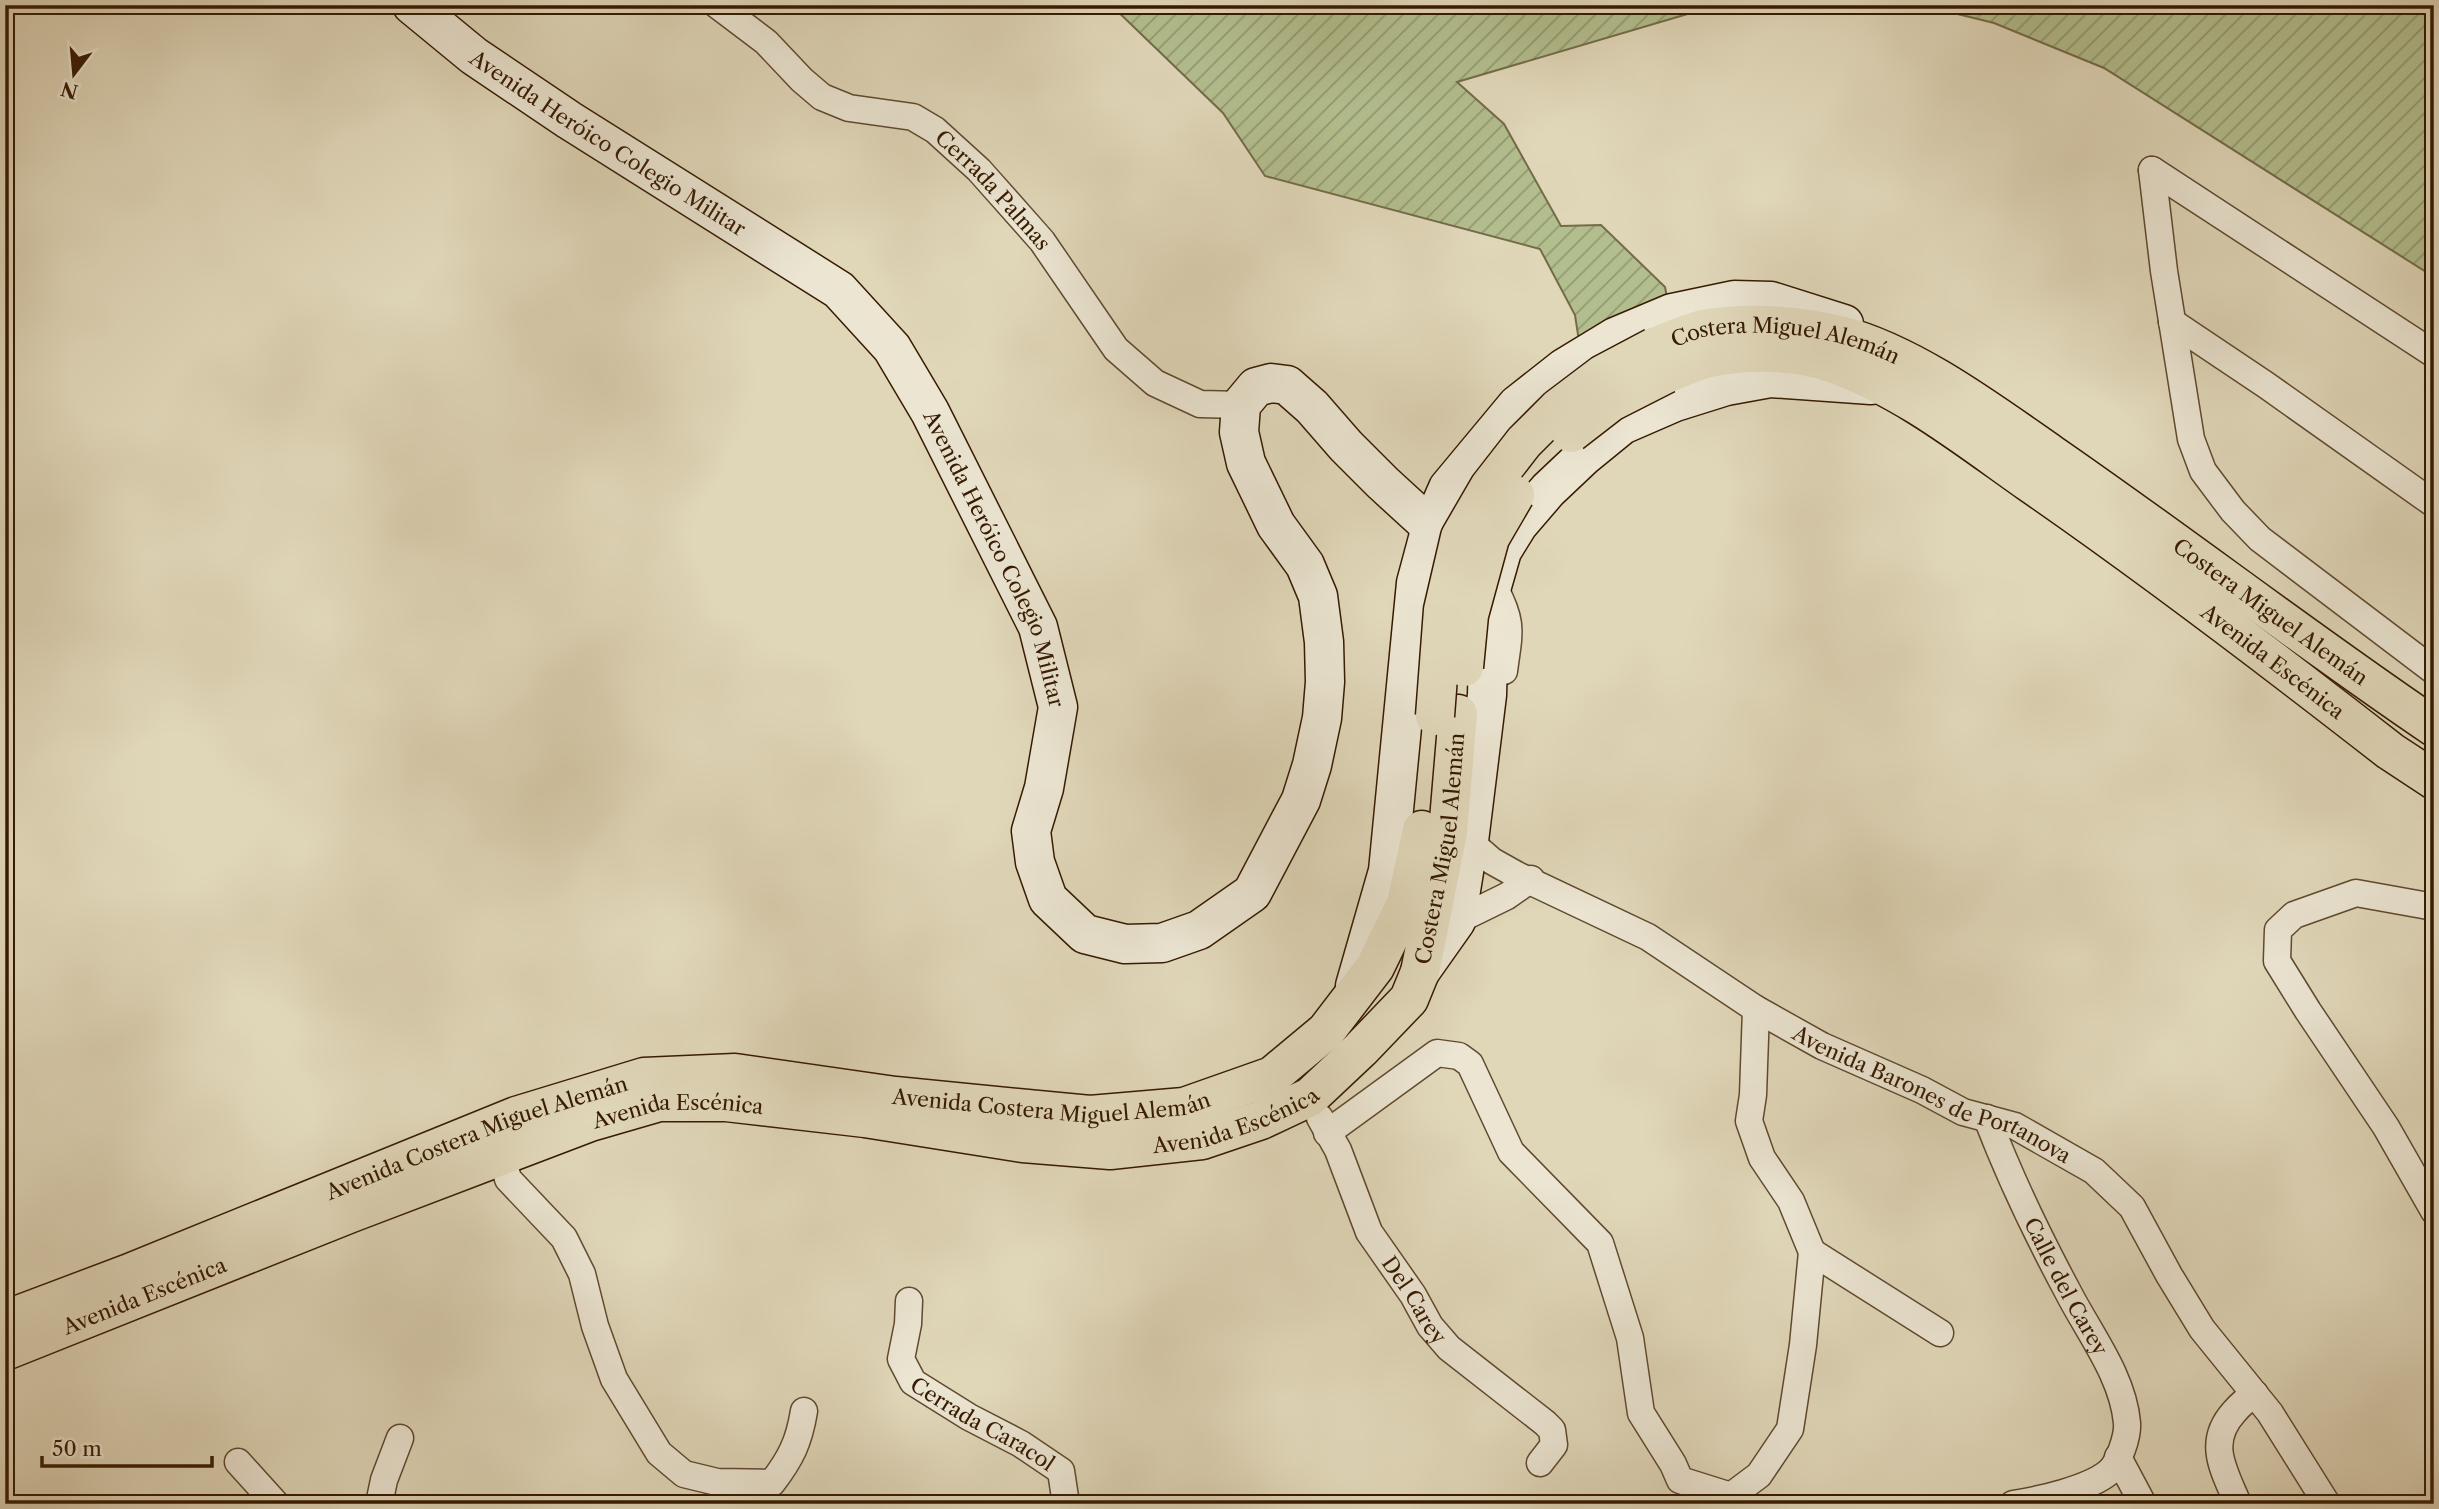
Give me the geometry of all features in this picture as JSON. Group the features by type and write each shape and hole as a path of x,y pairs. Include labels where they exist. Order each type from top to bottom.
{"main road":[{"name":"Avenida Heróico Colegio Militar","path":"412,5 474,56 569,120 839,290 892,348 930,412 1038,626 1058,707 1044,788 1031,831 1035,862 1048,899 1086,934 1125,944 1162,943 1199,930 1252,893 1301,800 1317,741 1325,682 1324,642 1318,596 1305,565 1276,524 1246,463 1239,432 1241,405"},
{"path":"1352,997 1388,871 1416,583 1431,527 1448,488 1517,405 1564,368 1615,337 1672,313 1734,300 1770,301 1854,327 1893,372"},
{"name":"Costera Miguel Alemán","path":"1361,1049 1409,999 1420,972 1448,832 1443,610 1460,537 1489,487 1524,442 1558,408 1603,374 1660,360 1702,330 1757,325 1802,328 1842,336 1893,372 1978,404 2434,727"},
{"path":"1420,972 1456,921 1487,695 1492,584 1502,551 1518,525 1575,464 1622,425 1675,401 1770,377 1893,372"},
{"name":"Costera Miguel Alemán","path":"1893,372 1924,409 2112,540"},
{"path":"1241,405 1256,387 1270,383 1287,385 1312,407 1346,446 1492,584"},
{"name":"Avenida Escénica","path":"2112,540 2390,751 2434,780"},
{"path":"2265,654 2342,685 2381,691 2400,729 2434,764"},
{"name":"Costera Miguel Alemán","path":"1326,1031 1375,967 1406,903 1421,844 1446,715"},
{"name":"Avenida Costera Miguel Alemán","path":"5,1320 127,1274 516,1116 644,1077 735,1073 895,1096 1090,1115 1184,1107 1197,1103 1272,1076 1326,1031"},
{"name":"Avenida Escénica","path":"5,1352 351,1213 590,1122 659,1102 726,1102 865,1118 1023,1143 1110,1150 1202,1140 1261,1120 1310,1097 1361,1049"}],"street":[{"name":"Cerrada Palmas","path":"717,5 766,42 822,97 849,108 913,117 935,130 979,170 1042,241 1116,349 1155,383 1200,404 1241,405"},
{"path":"2434,354 2152,170 2164,271 2191,439 2203,471 2233,511 2260,539 2434,671"},
{"path":"2172,322 2434,504"},
{"path":"1456,921 1507,896 1531,879 1490,838 1487,821 1510,623 1492,584"},
{"path":"2381,691 2409,653"},
{"name":"Avenida Barones de Portanova","path":"1469,841 1492,861 1648,937 1756,1009 1822,1046 1922,1090 1963,1112 2015,1126 2094,1171 2132,1207 2202,1329 2270,1413 2328,1504"},
{"path":"2434,907 2356,892 2294,915 2278,930 2277,961 2386,1127 2434,1211"},
{"path":"1327,1133 1437,1053 1459,1056 1470,1064 1511,1152 1600,1243 1630,1338 1641,1413 1674,1464 1680,1480 1731,1496 1759,1475 1790,1429 1803,1345 1812,1252 1791,1200 1762,1158 1749,1121 1753,1095 1756,1009"},
{"name":"Del Carey","path":"1310,1097 1338,1150 1369,1232 1413,1295 1430,1326 1449,1348 1552,1430 1554,1445 1540,1463"},
{"name":"Calle del Carey","path":"1987,1118 2042,1244 2106,1360 2122,1398 2127,1425 2118,1457"},
{"path":"502,1156 508,1179 564,1238 582,1275 595,1326 614,1379 659,1453 684,1474 717,1482 772,1483 790,1459 800,1435 804,1411"},
{"path":"1812,1252 1940,1333"},
{"name":"Cerrada Caracol","path":"909,1301 908,1324 901,1359 913,1382 1021,1444 1061,1471 1066,1504"},
{"path":"2238,1504 2220,1460 2218,1439 2225,1422 2245,1400 2255,1394"},
{"path":"379,1504 384,1480 400,1438"},
{"path":"2013,1504 2079,1487 2110,1471 2118,1457"},
{"path":"2118,1457 2143,1504"},
{"path":"238,1462 276,1504"}],"green space":[{"path":"1111,5 1718,5 1457,82 1504,124 1561,226 1601,225 1665,287 1673,328 1584,374 1575,315 1540,249 1265,176 1223,113"},
{"path":"1921,5 2434,5 2434,277 2104,68 1994,23"}]}
